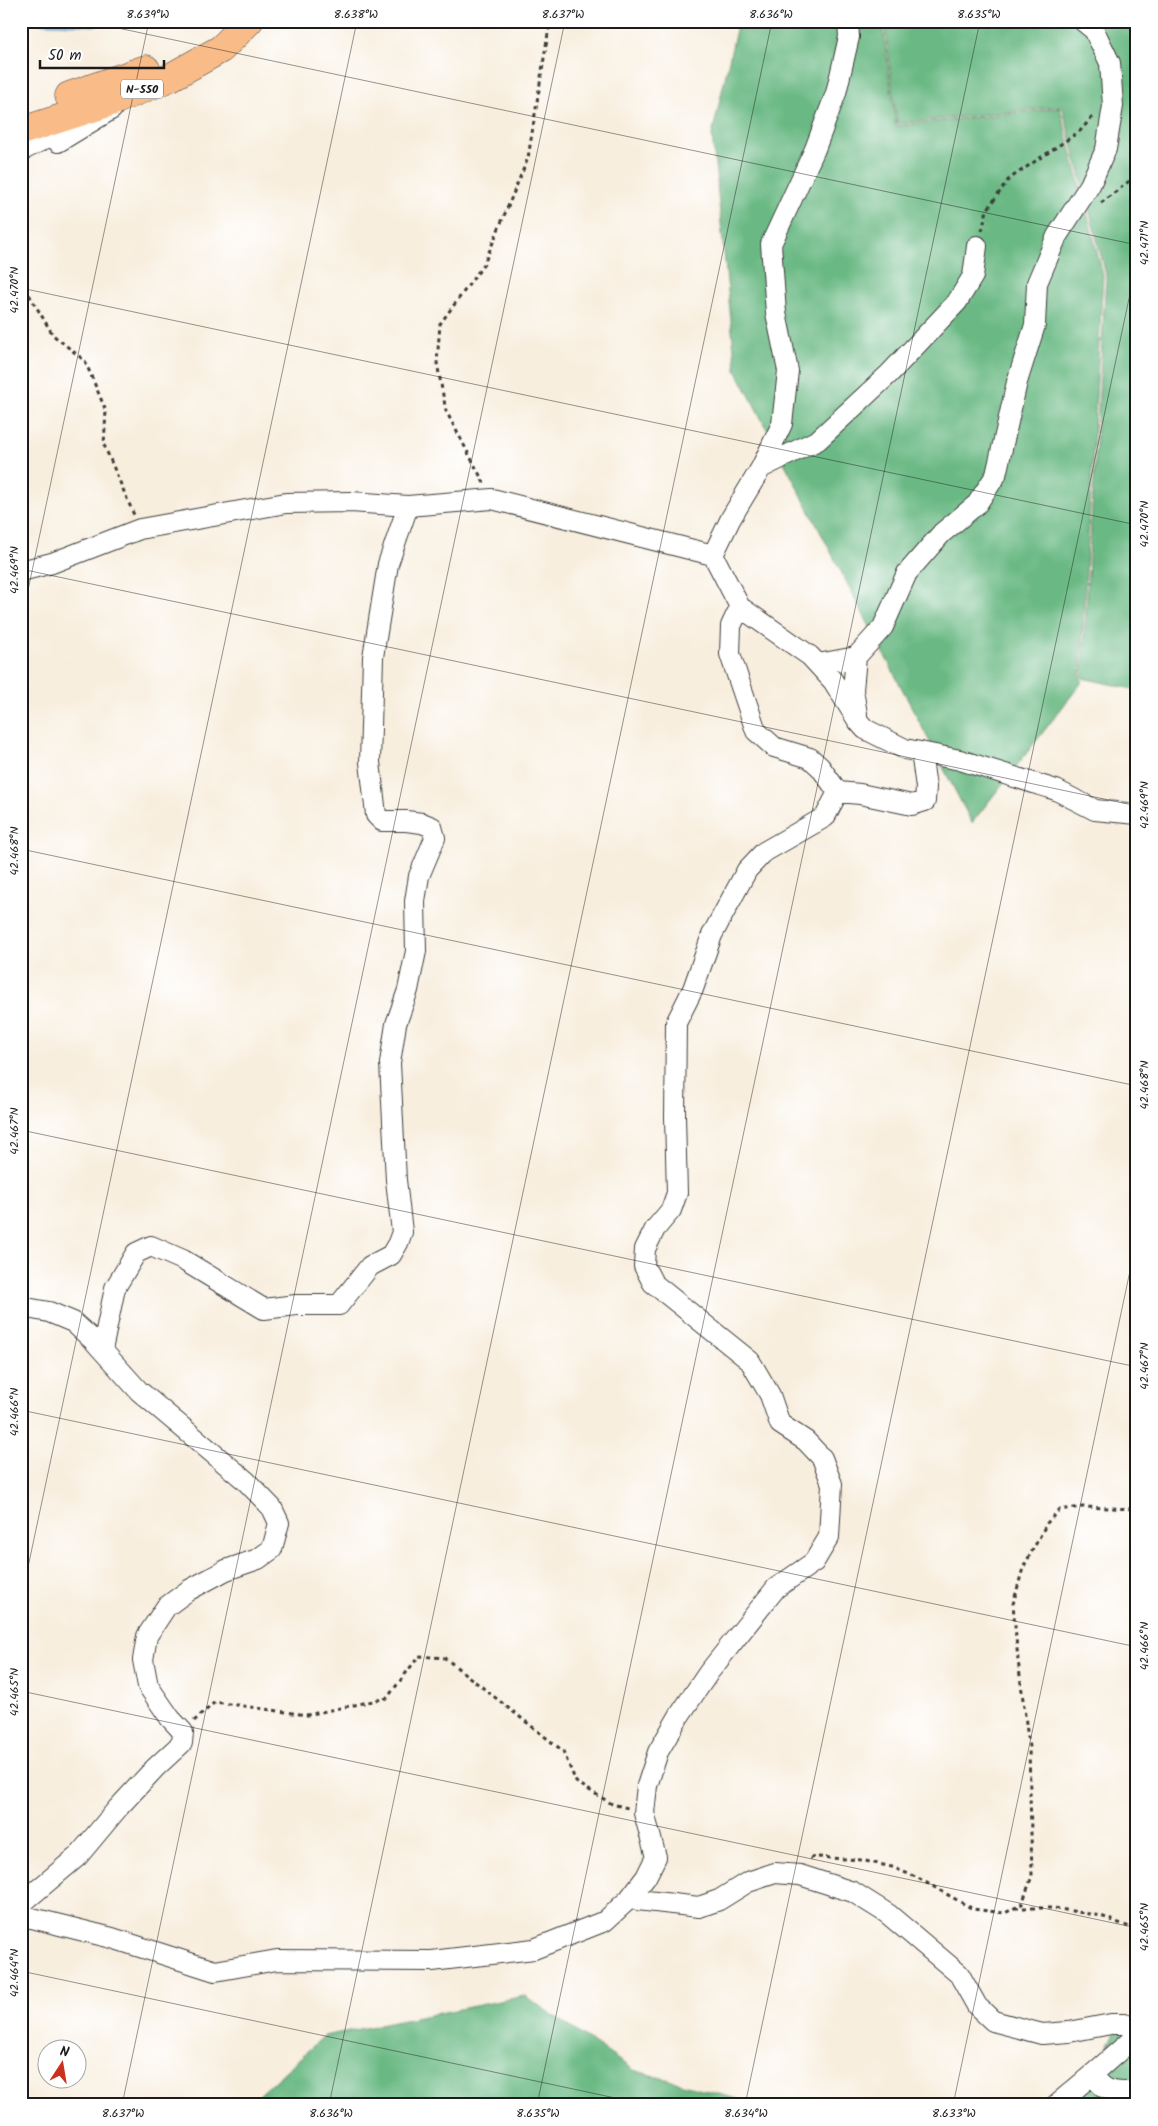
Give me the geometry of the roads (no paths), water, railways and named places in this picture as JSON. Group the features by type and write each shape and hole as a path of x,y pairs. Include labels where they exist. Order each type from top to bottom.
{"highway":[{"name":"N-550","path":"21,131 77,112 142,80 235,21"},
{"name":"N-550","path":"21,114 142,80 171,77 220,49 249,21"}],"street":[{"path":"713,554 731,518 761,468 782,424 788,371 776,313 771,244 815,149 836,93 849,37 848,21"},
{"path":"858,721 853,690 856,657 883,627 907,573 942,533 977,504 996,474 1017,382 1034,325 1037,283 1057,236 1090,185 1106,149 1112,106 1110,63 1094,30 1083,21"},
{"path":"21,156 64,141 142,80"},
{"path":"21,151 64,129 77,112"},
{"path":"761,468 818,440 889,374 956,302 973,276 978,246"},
{"path":"21,571 52,563 140,529 286,503 351,502 408,506 492,499 713,554 740,607 810,656 833,681 865,729 905,749 960,760 1056,790 1095,810 1137,814"},
{"path":"102,1350 115,1288 136,1253 151,1246 183,1260 264,1309 296,1305 339,1305 370,1266 391,1255 402,1232 396,1180 390,1063 396,1024 408,990 416,951 416,900 419,876 435,838 432,827 422,823 382,821 376,815 370,762 374,656 388,564 408,506"},
{"path":"740,607 731,626 730,654 756,731 774,747 810,758 820,767 838,792 860,794 912,805 925,801 926,787 921,752"},
{"path":"818,664 856,657"},
{"path":"21,1920 28,1917 112,1938 215,1971 277,1960 432,1961 534,1949 605,1921 629,1899 646,1877 656,1857 644,1813 647,1786 658,1752 679,1716 709,1672 776,1588 814,1562 829,1537 832,1484 822,1458 806,1441 780,1424 770,1395 750,1360 653,1283 644,1266 645,1249 655,1230 671,1210 677,1193 675,1117 676,1023 693,989 712,935 747,870 764,852 824,817 838,792"},
{"path":"21,1307 49,1312 73,1322 102,1350 139,1391 246,1480 272,1508 279,1524 272,1549 258,1559 226,1570 189,1590 166,1607 147,1636 143,1660 148,1686 182,1732 182,1743 148,1775 78,1856 21,1904"},
{"path":"629,1899 699,1907 719,1900 748,1882 775,1873 800,1875 853,1892 888,1914 959,1974 977,2006 993,2021 1042,2034 1069,2032 1111,2024 1125,2024 1132,2030 1135,2037 1056,2105"},
{"path":"1094,2074 1097,2082 1103,2088 1137,2092"}],"waterway":[{"path":"28,21 92,24 121,21"}]}
